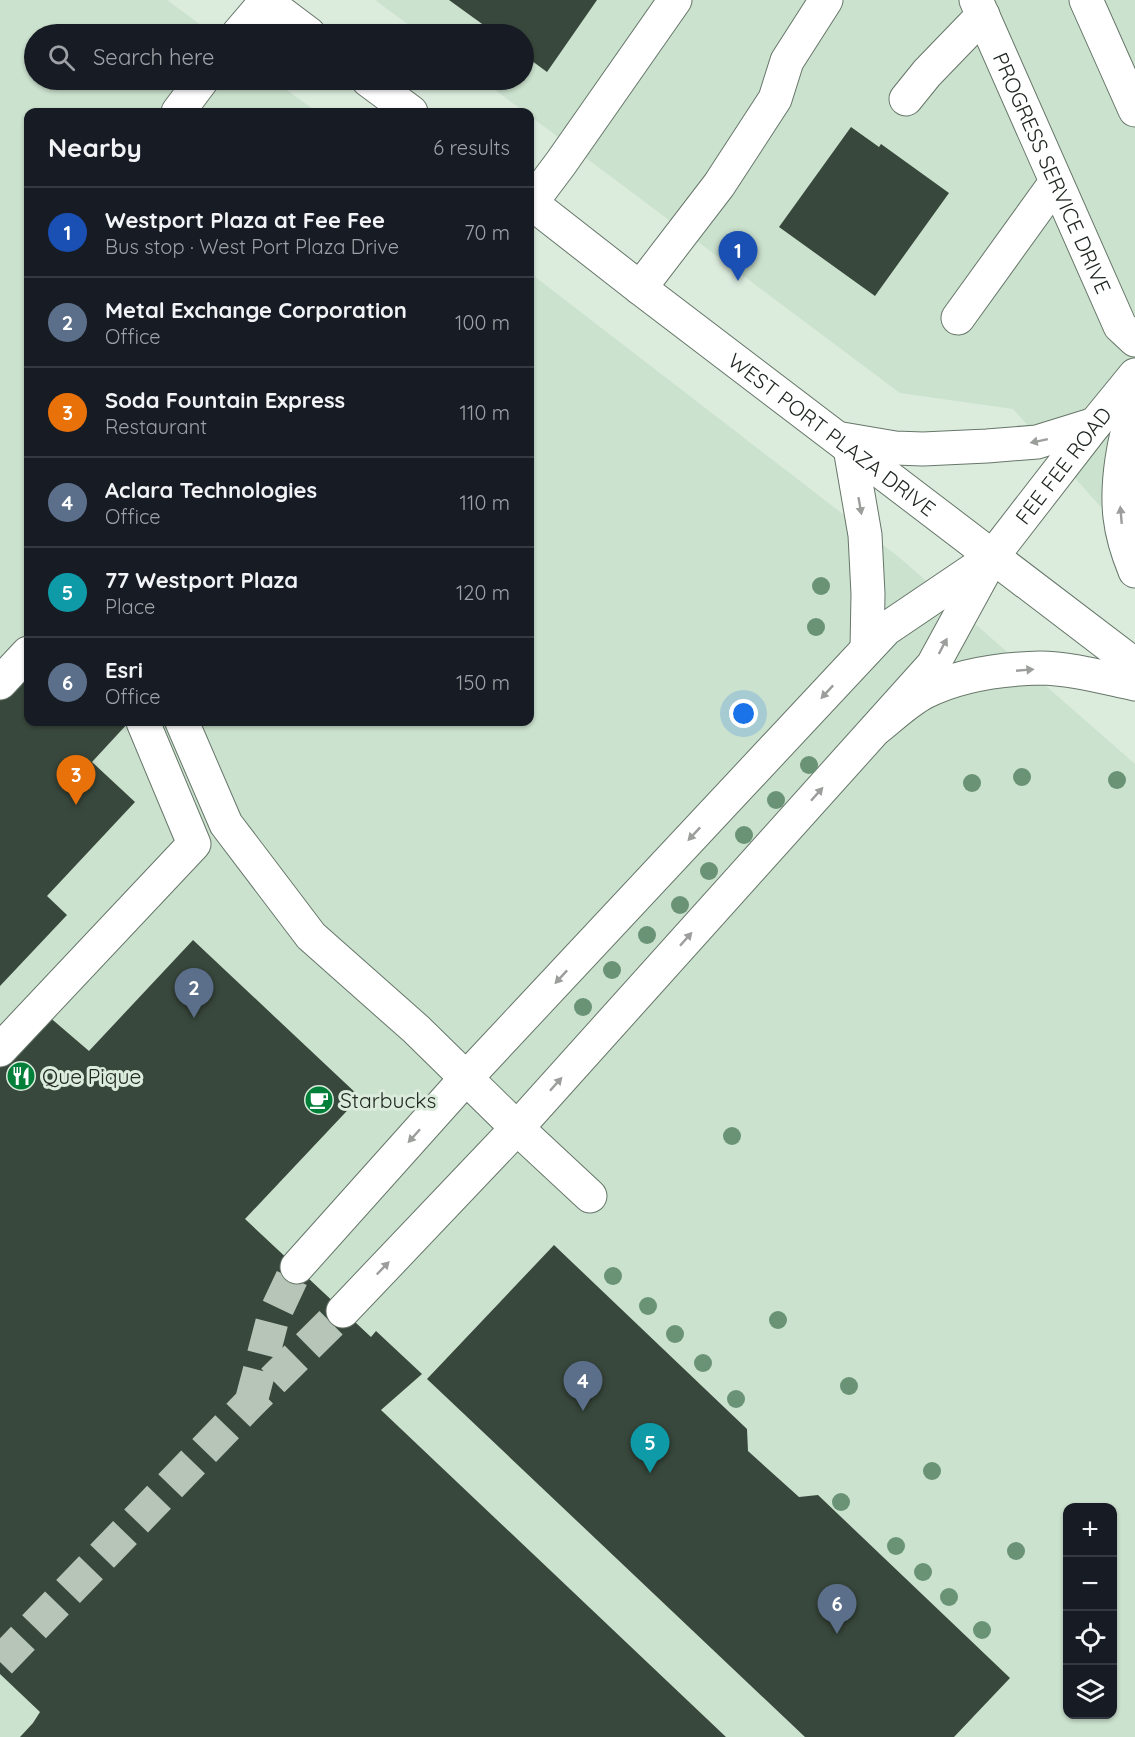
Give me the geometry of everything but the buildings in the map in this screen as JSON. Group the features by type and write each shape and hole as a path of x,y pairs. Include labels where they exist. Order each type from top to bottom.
{"main road":[{"path":"246,24 265,0 296,24"},
{"path":"534,198 675,0"},
{"path":"640,288 719,185 775,99 787,61 826,0"},
{"path":"1086,0 1135,110"},
{"path":"906,99 979,8"},
{"name":"PROGRESS SERVICE DRIVE","path":"979,8 1120,326 1135,340"},
{"path":"181,108 194,90"},
{"path":"381,90 406,108"},
{"path":"958,318 1056,182"},
{"name":"WEST PORT PLAZA DRIVE","path":"534,206 1135,665"},
{"name":"FEE FEE ROAD","path":"992,557 1135,375"},
{"path":"1135,405 1124,448 1120,517 1128,554 1135,571"},
{"path":"867,649 868,594 865,535 843,443 895,448 1037,442 1095,424"},
{"path":"297,1267 467,1077 886,629 992,557"},
{"path":"343,1311 517,1128 933,665 992,557"},
{"path":"0,683 24,657"},
{"path":"877,728 923,693 952,681 990,673 1042,668 1135,684"},
{"path":"0,1050 194,844 145,726"},
{"path":"185,726 226,824 311,936 416,1029 590,1196"}],"shaded area":[{"path":"0,0 167,0 199,24 24,24 24,90 287,90 312,108 24,108 24,726 534,726 534,276 900,558 1135,764 1135,1737 0,1737"},
{"path":"375,0 1135,0 1135,545 1013,409 900,393 534,119 534,108 520,108 495,90 534,90 534,24 407,24"}],"tunnel":[{"path":"251,1402 273,1318 297,1267"},
{"path":"0,1662 250,1403 343,1311"}],"place":[{"name":"Westport Plaza at Fee Fee","path":"738,281"},
{"name":"Soda Fountain Express","path":"76,805"},
{"name":"Metal Exchange Corporation","path":"194,1018"},
{"name":"Que Pique","path":"21,1076"},
{"name":"Starbucks","path":"319,1100"},
{"name":"Aclara Technologies","path":"583,1411"},
{"name":"77 Westport Plaza","path":"650,1473"},
{"name":"Esri","path":"837,1634"}]}
